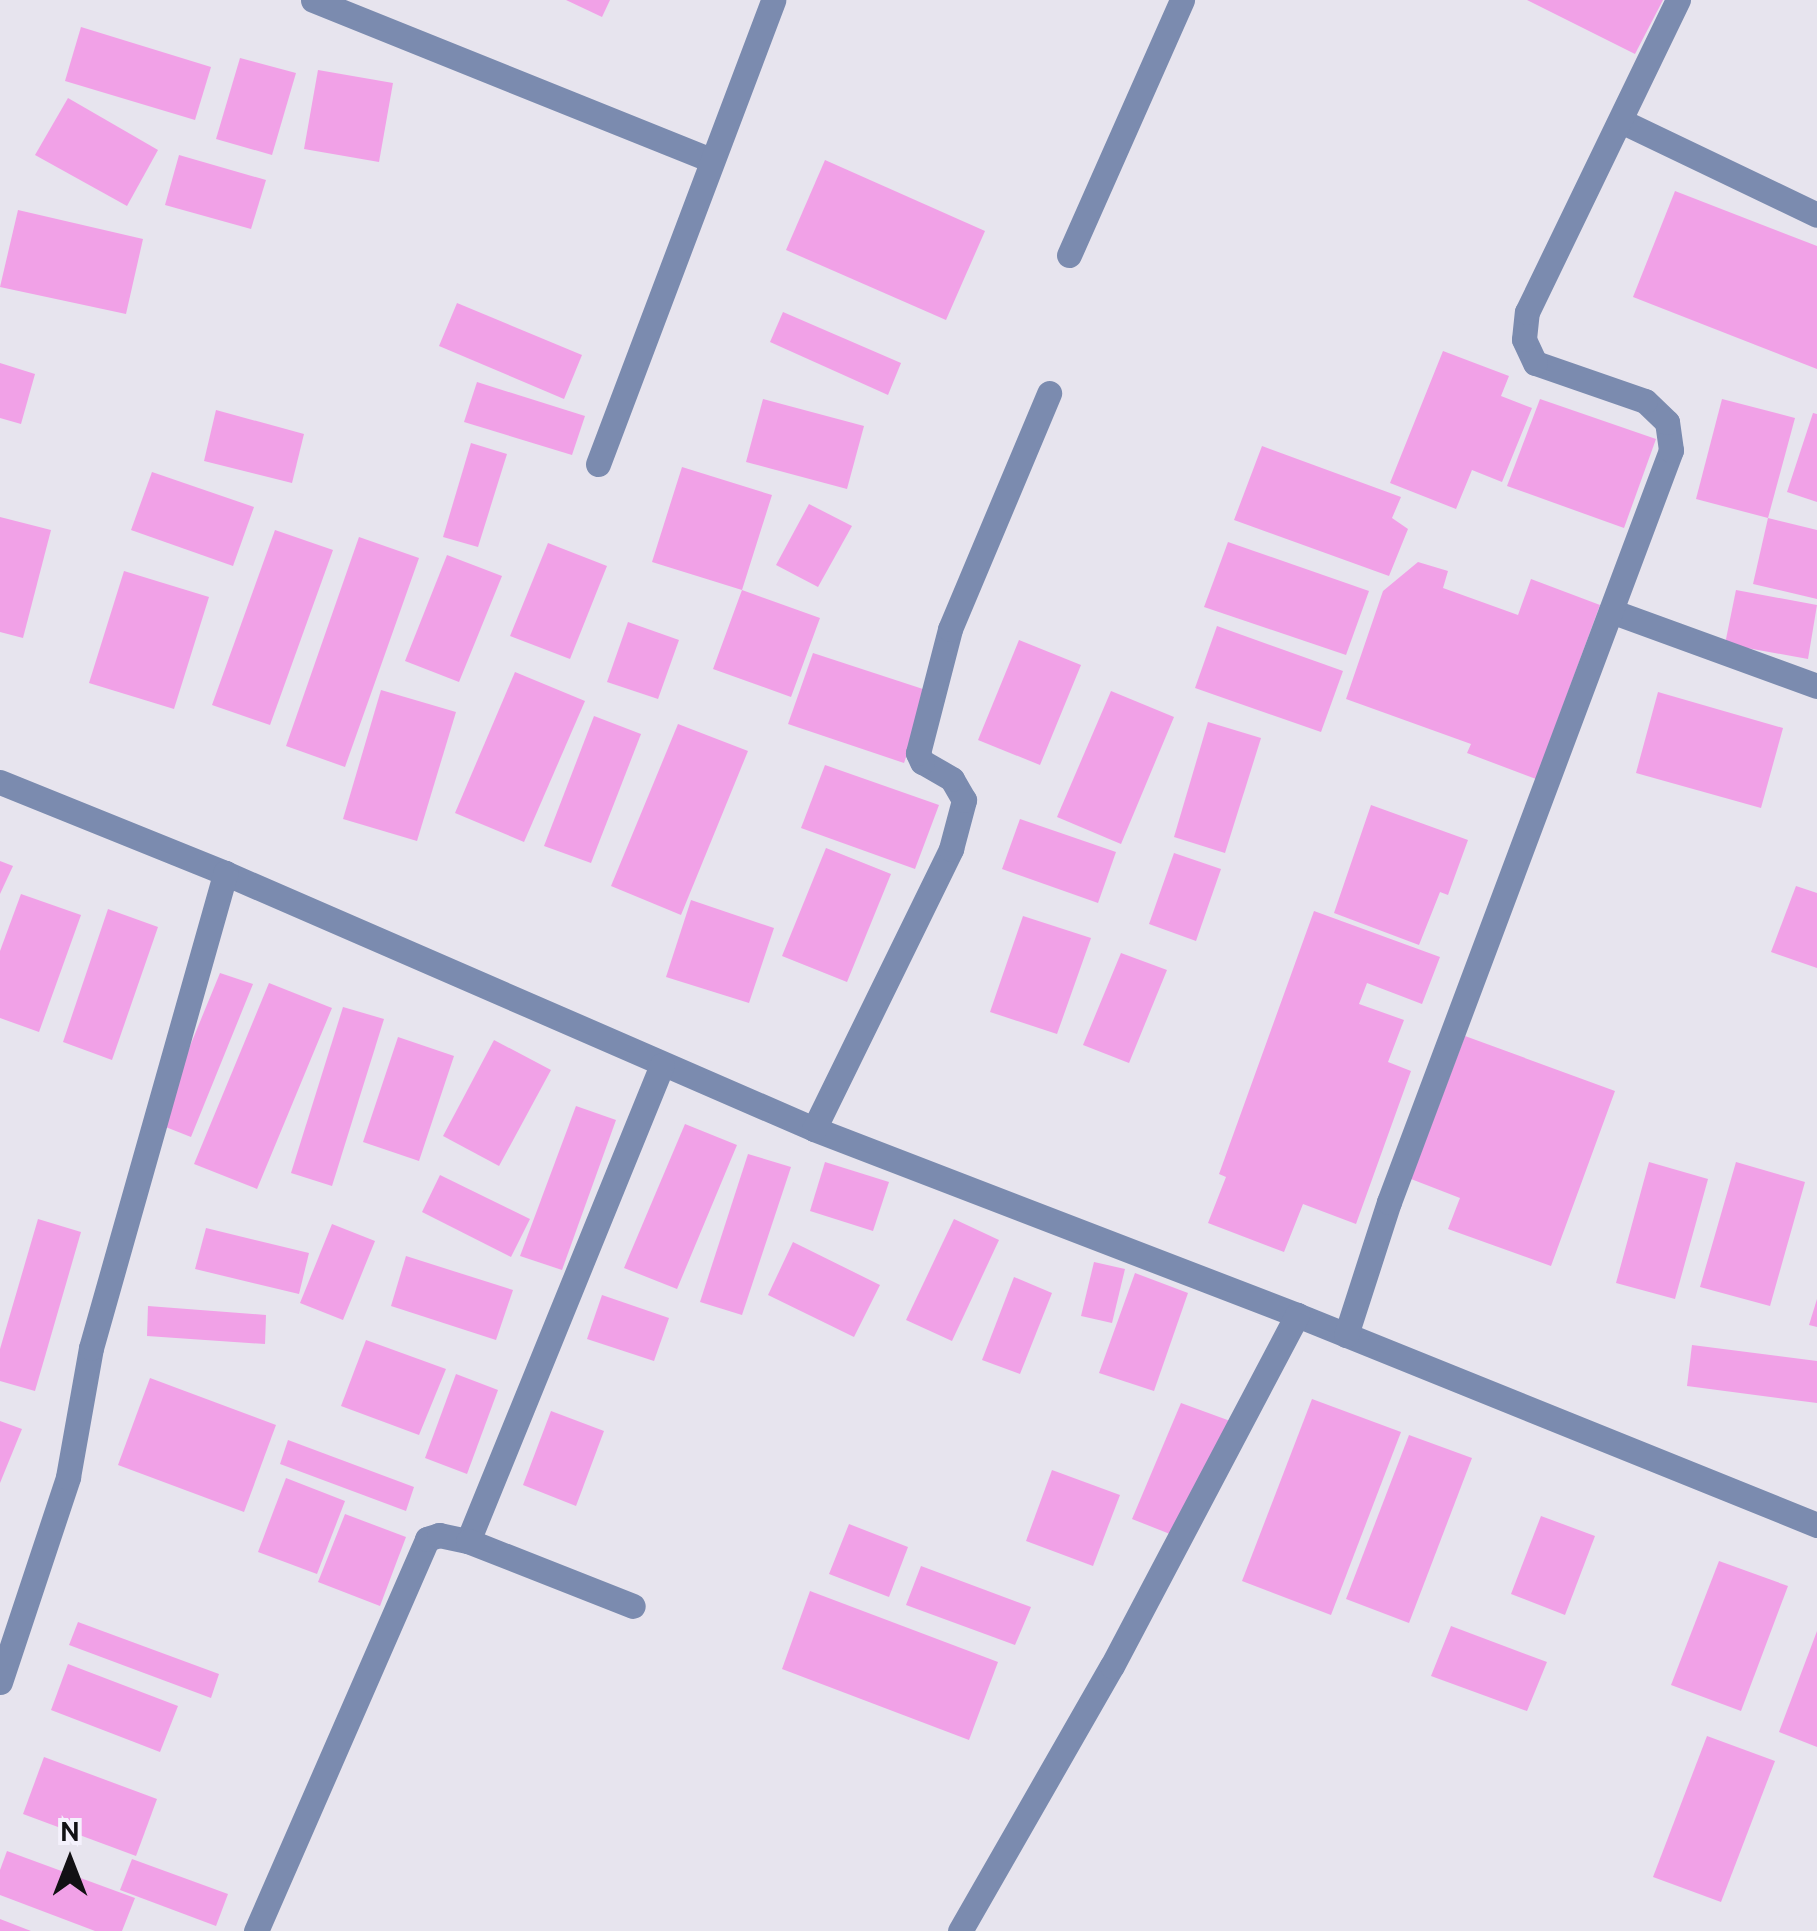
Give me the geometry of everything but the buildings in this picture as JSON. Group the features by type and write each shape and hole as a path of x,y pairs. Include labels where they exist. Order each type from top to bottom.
{"street":[{"path":"313,0 711,160"},
{"path":"598,464 773,0"},
{"path":"1069,255 1182,0"},
{"path":"1346,1335 1396,1183 1671,450 1667,422 1645,401 1535,363 1524,340 1527,312 1678,0"},
{"path":"1622,121 1817,215"},
{"path":"814,1129 951,849 964,800 952,779 922,762 918,753 950,629 1049,394"},
{"path":"1611,610 1817,686"},
{"path":"0,782 225,872 814,1129 1297,1315 1817,1525"},
{"path":"0,1682 68,1477 92,1348 225,872"},
{"path":"468,1541 662,1065"},
{"path":"960,1931 1112,1666 1297,1315"},
{"path":"256,1931 427,1539 439,1535 468,1541 633,1606"}]}
